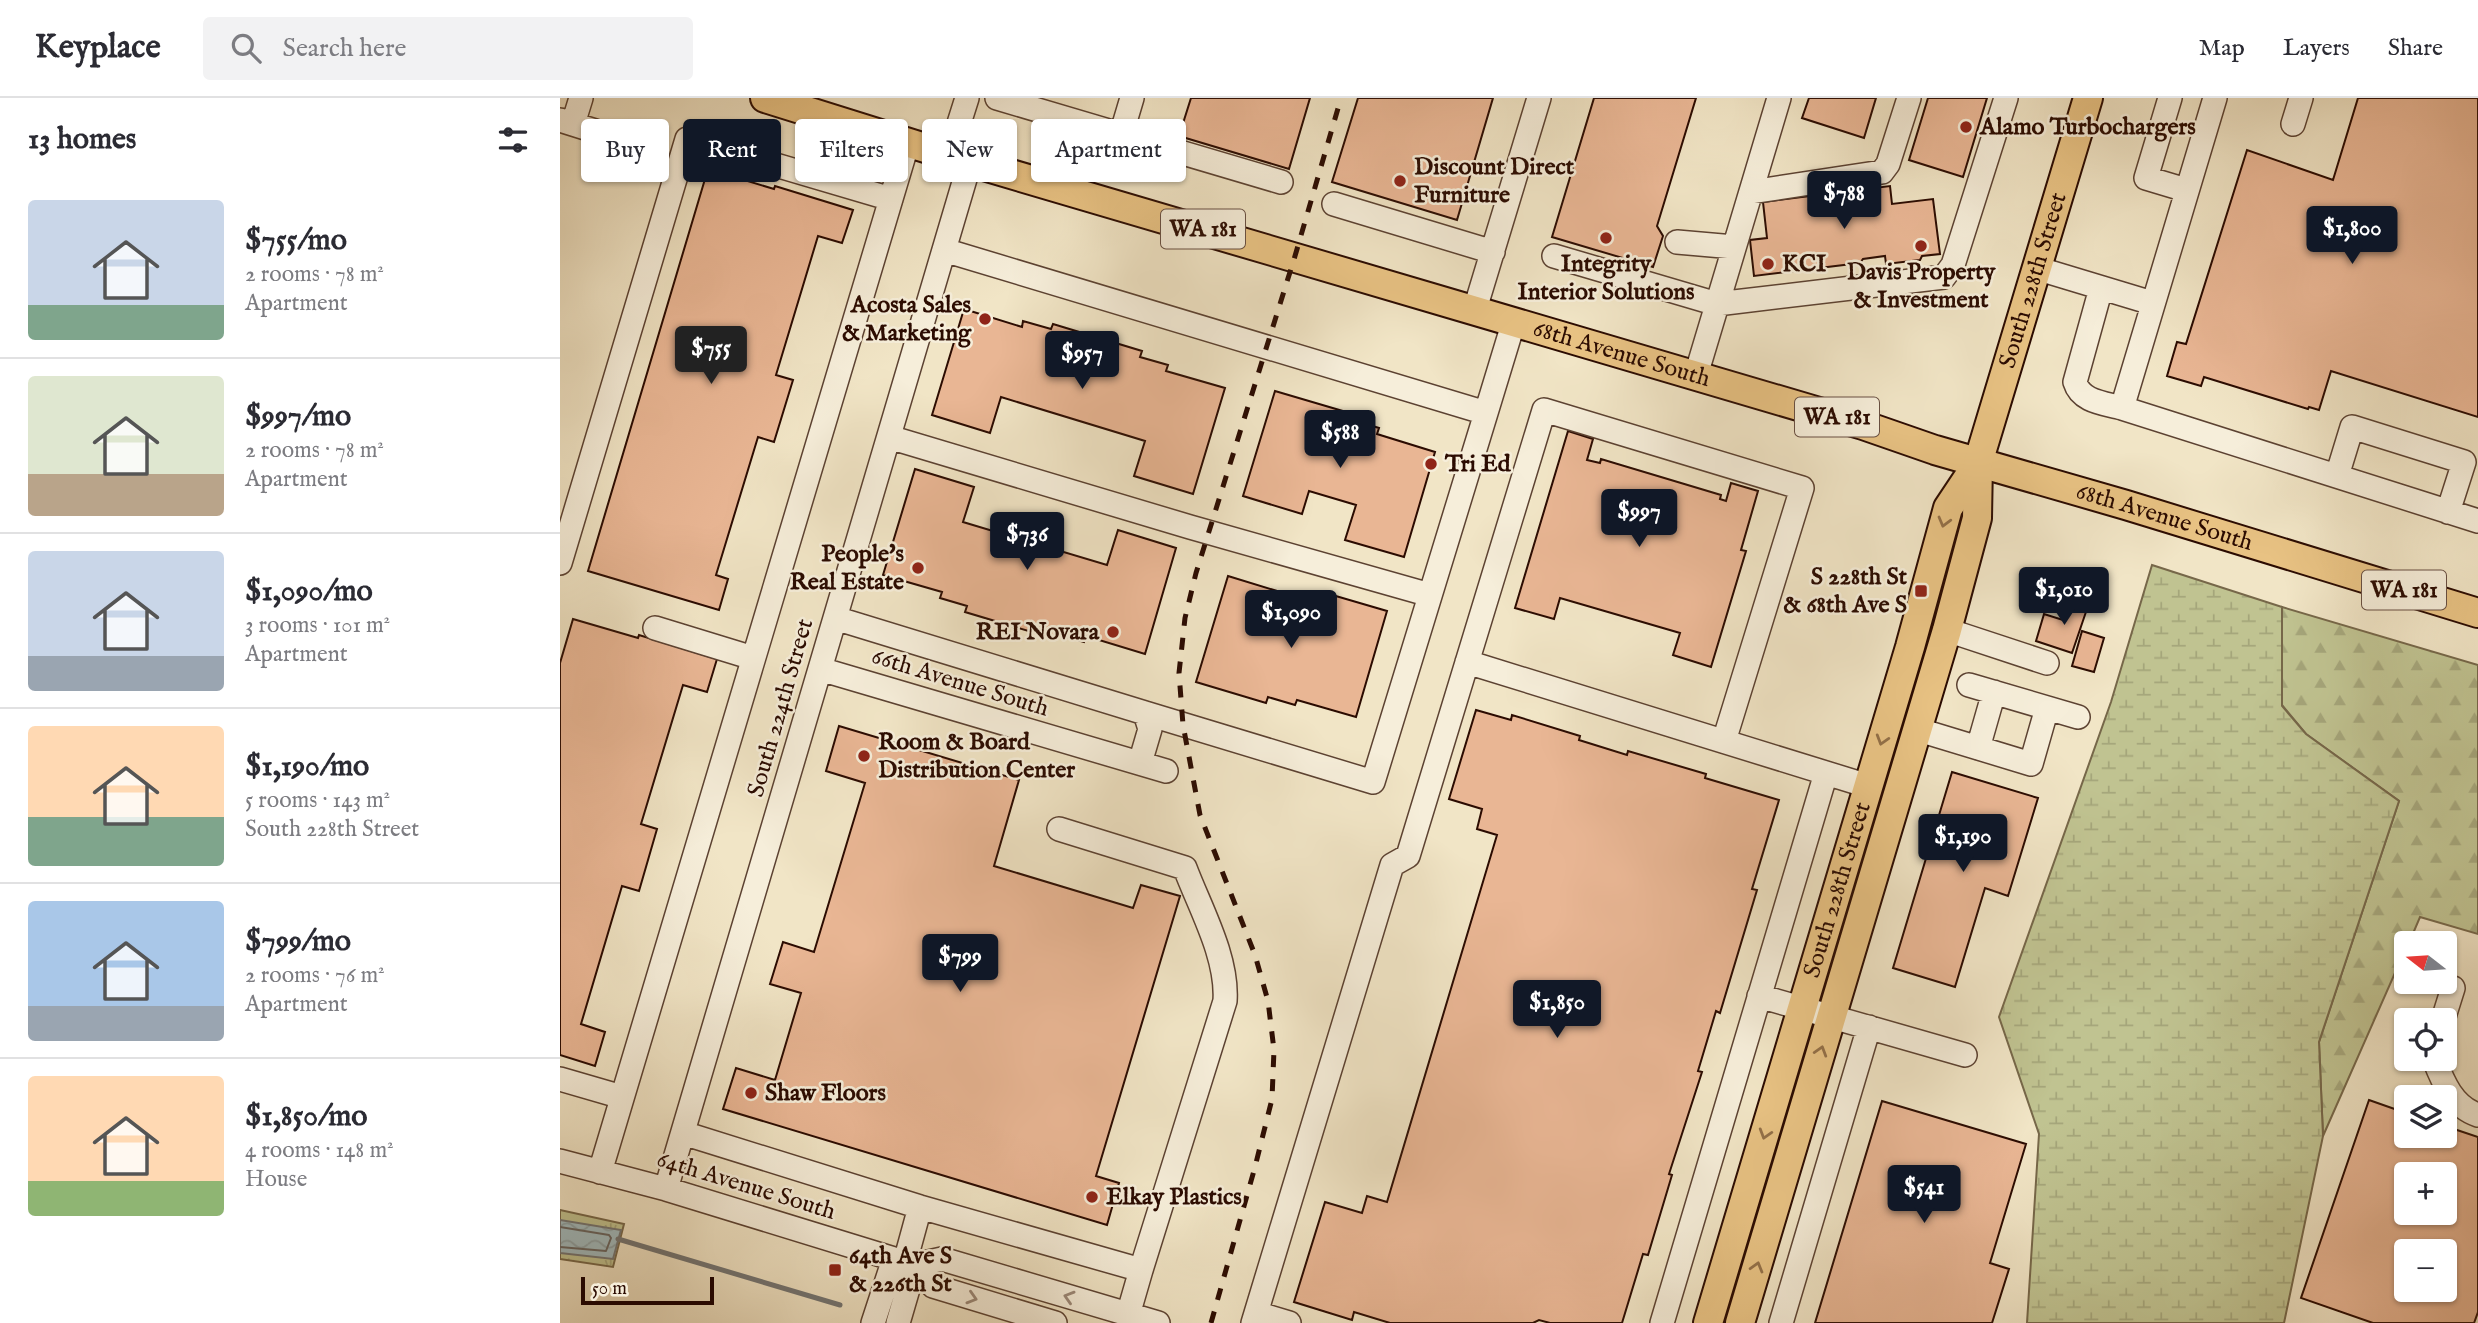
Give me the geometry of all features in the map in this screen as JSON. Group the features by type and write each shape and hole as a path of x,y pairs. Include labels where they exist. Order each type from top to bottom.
{"main road":[{"name":"68th Avenue South","path":"765,98 833,119"},
{"name":"South 228th Street","path":"1740,1323 1919,730 1977,518 1978,463 2088,98"},
{"name":"68th Avenue South","path":"908,142 922,146"},
{"name":"68th Avenue South","path":"1017,175 1863,425 1978,463 2126,505 2478,613"},
{"name":"South 228th Street","path":"1709,1323 1910,646 1948,508 1978,463"}],"street":[{"path":"576,125 581,98"},
{"name":"South 224th Street","path":"965,119 967,98"},
{"path":"997,98 1067,119"},
{"path":"1126,119 1132,98"},
{"path":"1475,309 1539,98"},
{"path":"1696,375 1779,98"},
{"path":"1751,192 1882,172 1888,164 1909,98"},
{"path":"1554,256 1717,304 1944,277 1953,265 2006,98"},
{"path":"2170,98 2146,178 2186,190"},
{"path":"2122,408 2215,98"},
{"path":"2293,124 2301,98"},
{"path":"560,563 687,139 891,200"},
{"path":"1186,154 1280,182"},
{"path":"600,1171 896,182"},
{"name":"South 224th Street","path":"666,1189 944,250 956,182"},
{"path":"1334,204 1493,252"},
{"path":"1677,242 1734,247"},
{"path":"944,250 1486,413"},
{"path":"2036,268 2152,303"},
{"path":"2101,288 2075,382 2085,398 2478,521"},
{"path":"835,618 1373,782 1514,321"},
{"path":"1289,1323 1254,1318 1392,865 1408,856 1544,410 1802,488 1724,741"},
{"path":"2337,476 2352,427 2464,462 2448,512"},
{"path":"889,437 1430,595"},
{"path":"656,628 753,658"},
{"path":"1947,631 2047,663"},
{"path":"1467,662 1868,786"},
{"name":"66th Avenue South","path":"820,669 1166,771"},
{"path":"1969,685 2078,717"},
{"path":"1978,748 1994,692"},
{"path":"1919,730 2031,764 2047,708"},
{"path":"1140,764 1150,729 1144,713"},
{"path":"1662,1323 1826,773"},
{"path":"1059,829 1185,867 1221,962 1226,984 1225,1001 1141,1270 1130,1319"},
{"path":"1759,996 1965,1055"},
{"path":"1781,1323 1869,1027"},
{"path":"2439,1071 2444,1084 2464,1111 2478,1115"},
{"path":"560,1079 622,1097"},
{"path":"683,1133 920,1207 1141,1270"},
{"name":"64th Avenue South","path":"560,1161 666,1189 905,1262 942,1259 1130,1319 1158,1323"},
{"path":"898,1323 905,1262 920,1207"},
{"path":"873,1323 905,1262"},
{"name":"64th Avenue South","path":"905,1262 933,1286 1055,1323"}],"green space":[{"path":"2152,565 2282,607 2282,706 2306,734 2399,801 2319,1042 2323,1136 2284,1323 2027,1323 2039,1134 1999,1017 2111,702"},
{"path":"2282,607 2478,665 2478,934 2420,917 2414,931 2394,931 2394,975 2323,1136 2319,1042 2399,801 2306,734 2282,705"},
{"path":"560,1210 624,1224 613,1267 560,1259"}],"water":[{"path":"560,1220 621,1230 613,1259 560,1253"}],"building":[{"path":"1191,98 1310,98 1289,169 1186,138 1184,119"},
{"path":"1358,98 1493,98 1457,220 1332,182"},
{"path":"1594,98 1696,98 1657,226 1663,236 1653,267 1552,237"},
{"path":"1809,98 1876,98 1864,138 1802,118"},
{"path":"1928,98 1987,98 1963,177 1909,160"},
{"path":"2358,98 2478,98 2478,417 2331,371 2319,410 2204,377 2201,386 2167,376 2177,342 2186,344 2247,150 2333,180"},
{"path":"704,182 751,182 774,189 775,186 853,210 842,243 818,236 776,375 793,380 774,442 758,437 716,575 728,579 719,610 588,571"},
{"path":"1890,186 1892,204 1933,199 1940,254 1922,256 1920,260 1886,264 1885,256 1863,259 1860,263 1754,276 1750,240 1767,238 1763,202"},
{"path":"964,309 1022,327 1023,321 1051,329 1053,324 1142,351 1140,357 1168,365 1166,371 1225,388 1193,494 1134,476 1145,441 1001,397 990,433 932,415"},
{"path":"1275,391 1353,414 1352,420 1379,428 1377,434 1435,452 1404,557 1345,540 1356,505 1309,491 1302,514 1243,496"},
{"path":"1568,431 1593,439 1587,460 1600,463 1601,459 1721,495 1720,499 1726,501 1731,483 1758,491 1741,550 1746,551 1711,667 1673,655 1680,633 1560,598 1554,619 1515,608"},
{"path":"915,469 974,487 963,522 1107,565 1118,530 1176,548 1145,654 1086,636 1084,642 1057,634 1055,639 965,612 967,606 940,598 942,592 883,575"},
{"path":"1228,576 1287,594 1279,617 1319,629 1329,594 1387,611 1356,717 1297,700 1295,705 1268,697 1266,703 1196,682"},
{"path":"2070,597 2089,603 2072,653 2036,641 2044,614 2063,620"},
{"path":"573,619 638,638 639,635 717,659 707,692 683,685 641,824 657,829 639,891 622,886 581,1024 605,1032 595,1066 560,1055 560,663"},
{"path":"2082,631 2104,638 2094,672 2072,666"},
{"path":"1476,710 1511,720 1512,715 1580,736 1579,740 1706,774 1705,778 1779,800 1752,889 1757,890 1720,1013 1716,1011 1698,1071 1702,1072 1669,1174 1672,1175 1648,1255 1643,1254 1622,1323 1550,1323 1539,1320 1533,1323 1390,1323 1354,1312 1352,1320 1294,1302 1325,1202 1362,1213 1367,1196 1387,1202 1497,835 1477,829 1482,809 1449,799"},
{"path":"839,726 1019,780 994,866 1133,908 1141,885 1180,896 1096,1176 1119,1183 1107,1225 723,1109 736,1068 775,1080 801,993 770,984 783,942 814,952 865,783 826,771"},
{"path":"1952,772 2038,798 2008,896 1985,888 1955,987 1893,968"},
{"path":"2369,1100 2394,1109 2394,1148 2457,1148 2457,1130 2478,1137 2478,1312 2474,1323 2373,1323 2301,1298"},
{"path":"1882,1101 2026,1144 1990,1263 2009,1269 1992,1323 1815,1323"}],"waterway":[{"path":"618,1239 840,1305"}],"railway":[{"path":"1211,1323 1272,1099 1274,1050 1268,1001 1255,955 1200,815 1183,725 1179,673 1185,618 1196,573 1295,256 1341,98"}],"place":[{"name":"Alamo Turbochargers","path":"1966,127"},
{"name":"Discount Direct Furniture","path":"1400,181"},
{"name":"Integrity Interior Solutions","path":"1606,238"},
{"name":"Davis Property & Investment","path":"1921,246"},
{"name":"KCI","path":"1768,264"},
{"name":"Acosta Sales & Marketing","path":"985,319"},
{"name":"Tri Ed","path":"1431,464"},
{"name":"People's Real Estate","path":"918,568"},
{"name":"S 228th St & 68th Ave S","path":"1921,591"},
{"name":"REI Novara","path":"1113,632"},
{"name":"Room & Board Distribution Center","path":"864,756"},
{"name":"Shaw Floors","path":"751,1093"},
{"name":"Elkay Plastics","path":"1092,1197"},
{"name":"64th Ave S & 226th St","path":"835,1270"}]}
